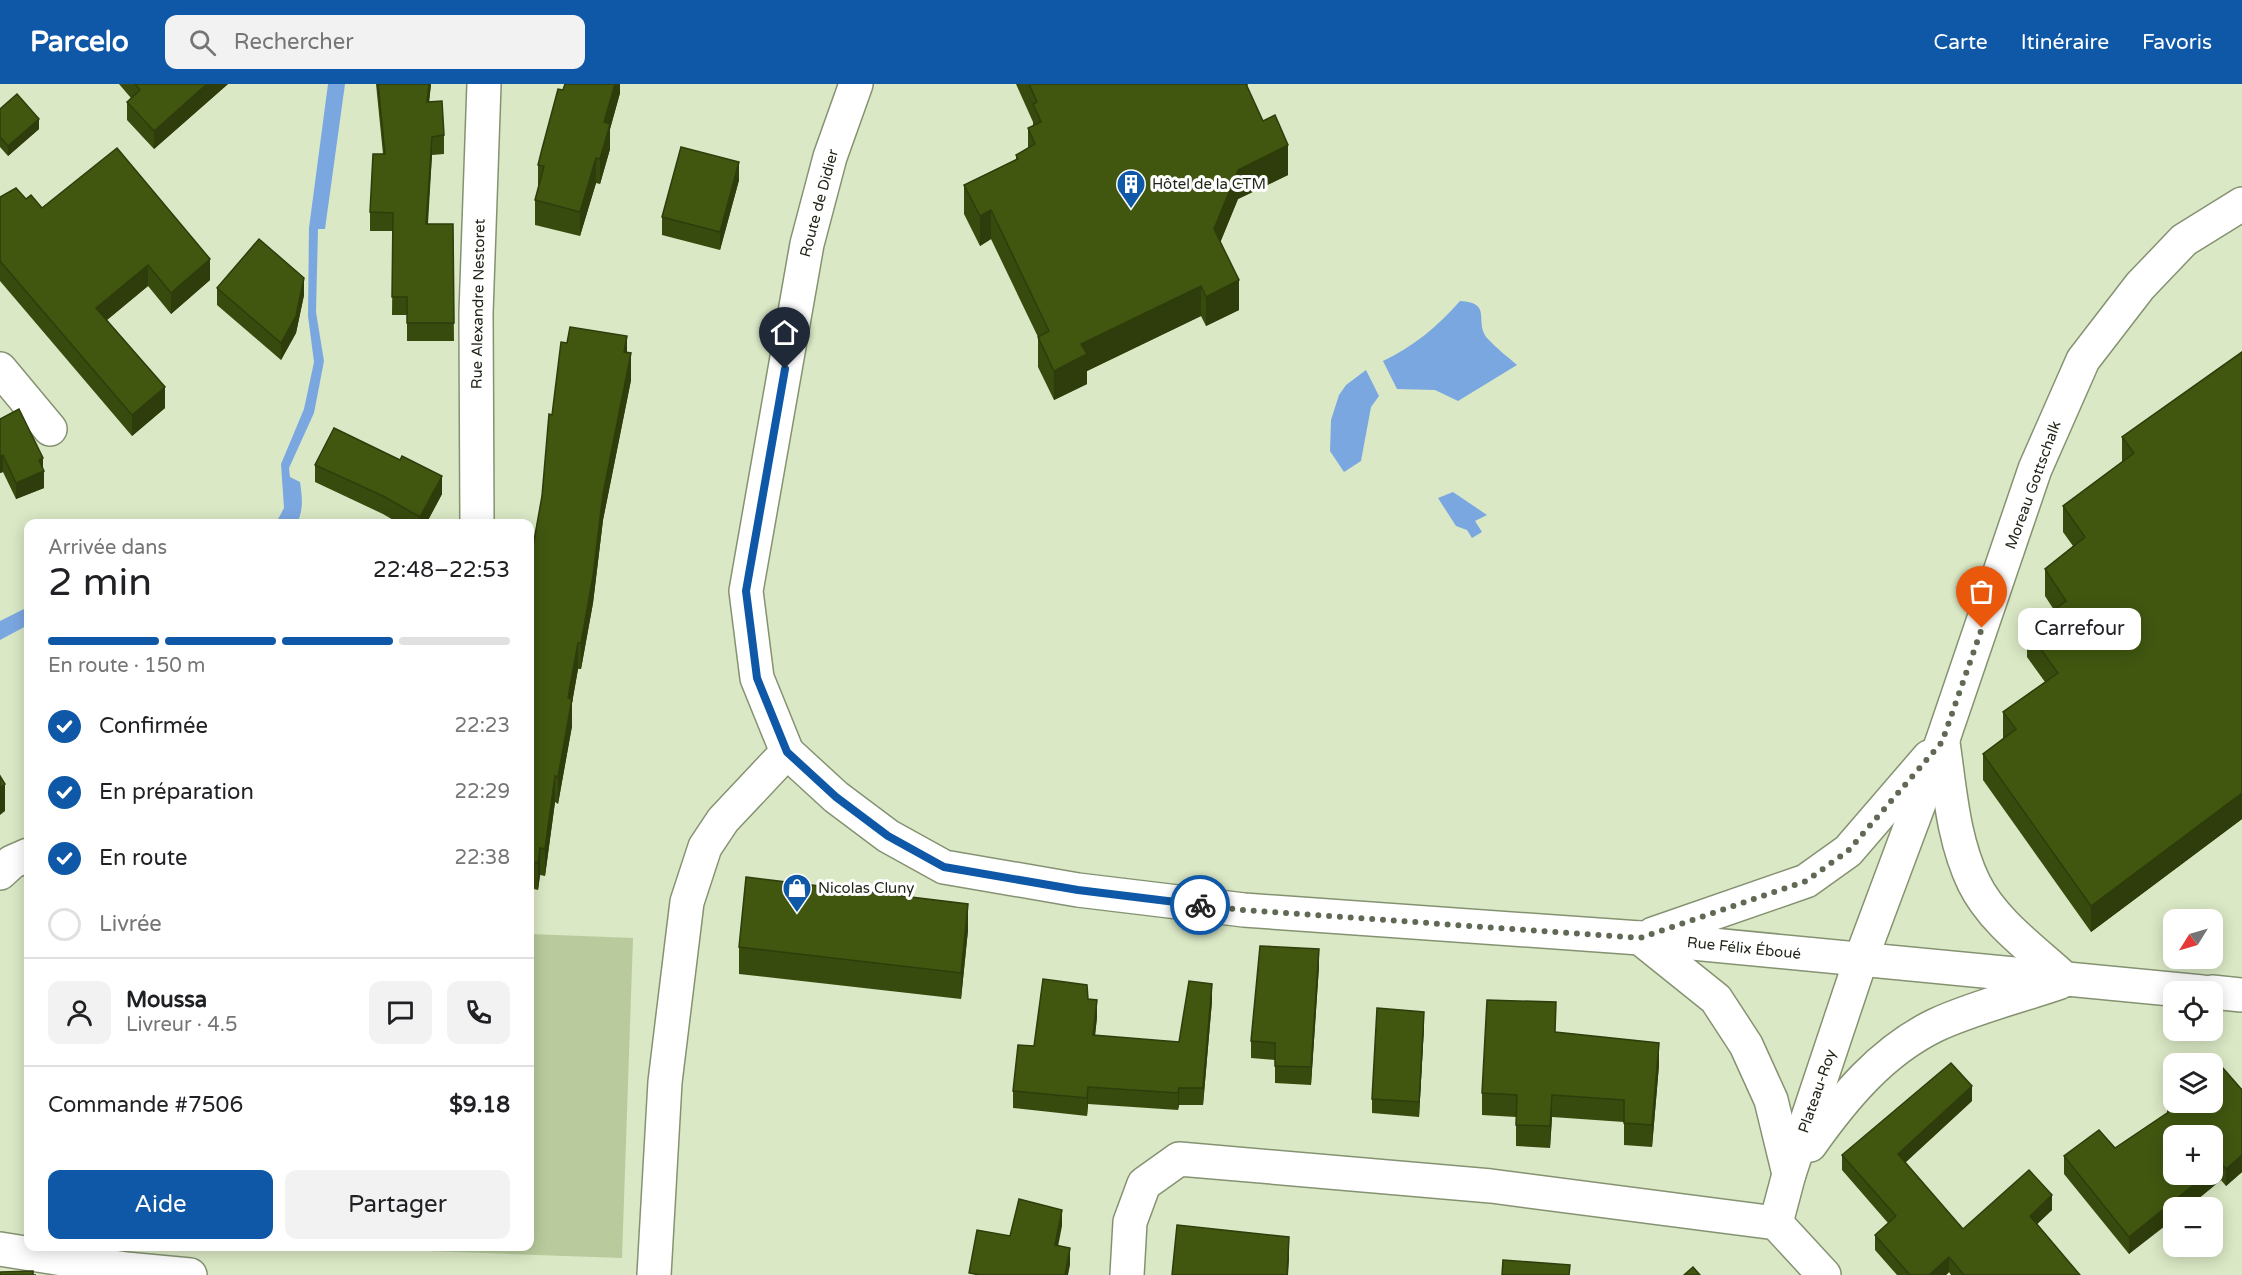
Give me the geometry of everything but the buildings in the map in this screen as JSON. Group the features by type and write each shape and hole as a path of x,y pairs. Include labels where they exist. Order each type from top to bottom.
{"street":[{"name":"Rue Alexandre Nestoret","path":"477,519 476,313 484,84"},
{"name":"Route de Didier","path":"787,752 757,678 746,591 807,244 830,157 856,84"},
{"name":"Moreau Gottschalk","path":"1861,959 1942,742 2035,469 2083,360 2140,286 2184,240 2242,204"},
{"path":"0,369 50,429"},
{"path":"1640,938 1806,881 1848,851 1942,742"},
{"path":"1789,1174 1842,1100 1889,1054 1936,1025 2066,980 1998,917 1975,883 1957,832 1942,742"},
{"path":"654,1275 665,1082 687,902 705,847 723,820 787,752"},
{"name":"Rue Félix Éboué","path":"787,752 836,797 888,836 944,867 1078,890 1244,910 1640,938 2163,989"},
{"path":"0,873 12,862 24,857"},
{"path":"1640,938 1716,999 1746,1045 1771,1100 1789,1174"},
{"name":"Plateau-Roy","path":"1776,1223 1789,1174 1861,959"},
{"path":"2223,993 2242,995"},
{"path":"1127,1275 1130,1222 1144,1184 1179,1159 1491,1186 1776,1223 1824,1275"},
{"path":"0,1249 126,1272 190,1275"}],"green space":[{"path":"534,934 633,938 622,1258 428,1251 534,1251"}],"water":[{"path":"328,84 345,84 325,229 318,229 316,312 324,361 314,413 289,468 290,477 300,482 302,508 299,519 278,519 284,508 281,464 304,409 314,362 308,316 309,228"},
{"path":"1460,301 1477,305 1480,309 1484,333 1488,339 1517,365 1458,401 1435,390 1397,389 1383,361 1424,335"},
{"path":"1366,370 1379,396 1371,407 1361,461 1344,472 1330,451 1331,420 1339,395 1346,385"},
{"path":"1453,492 1487,515 1475,521 1482,532 1472,538 1467,530 1456,526 1438,498"},
{"path":"24,609 24,627 0,640 0,621"}],"way so far":[{"path":"1200,905 1640,938 1752,901 1806,881 1848,851 1942,742 1982,628"}],"place":[{"name":"Hôtel de la CTM","path":"1131,210"},
{"name":"Carrefour","path":"1982,628"},
{"name":"Nicolas Cluny","path":"797,914"}],"route":[{"path":"785,369 746,591 757,678 787,752 836,797 888,836 944,867 1078,890 1200,905"}]}
